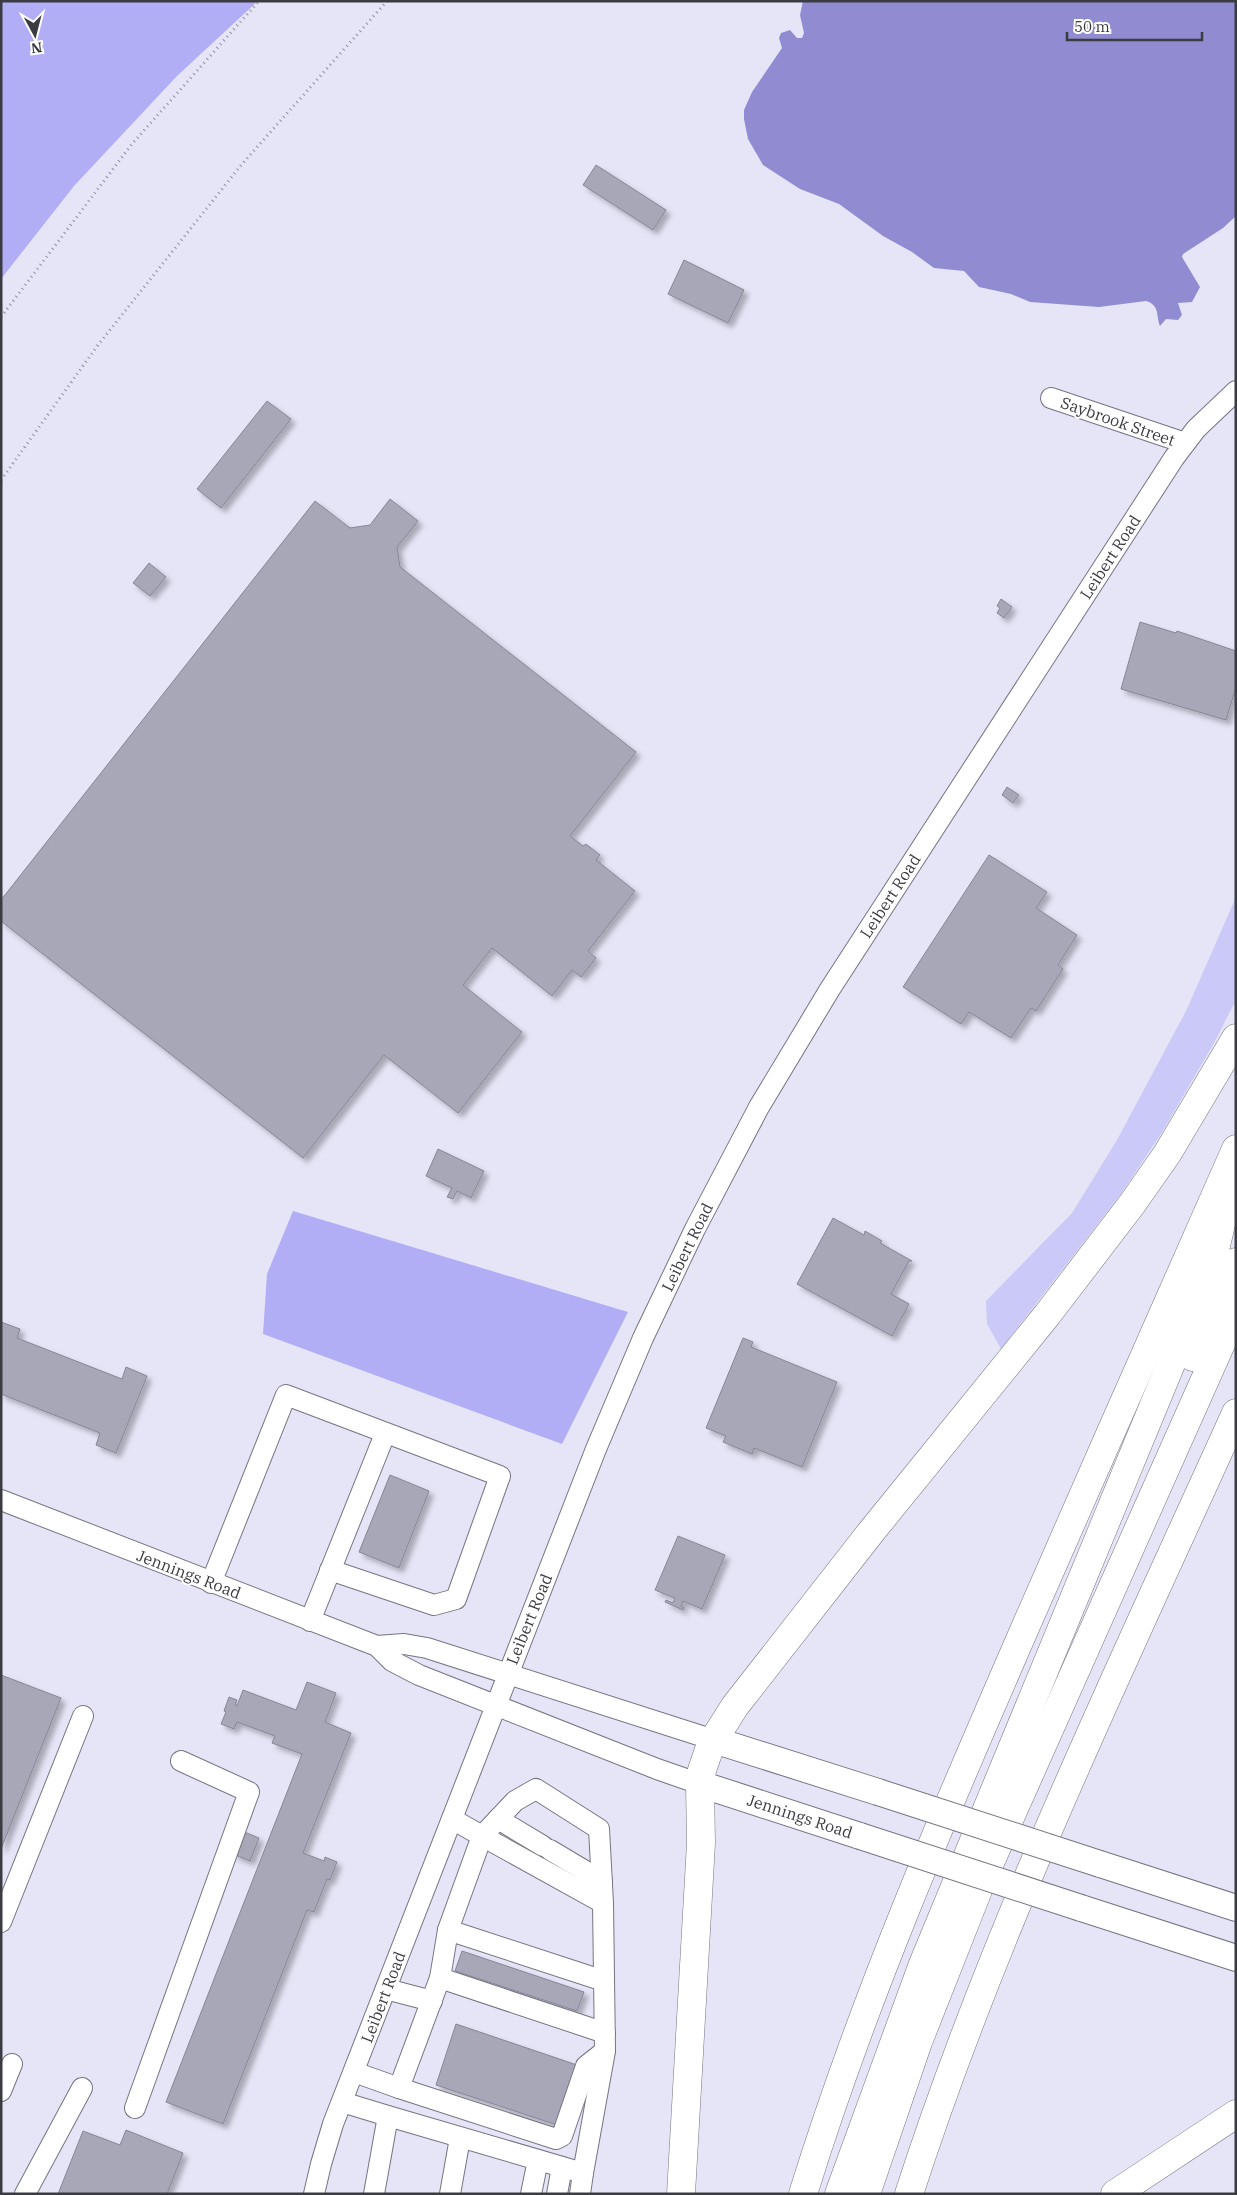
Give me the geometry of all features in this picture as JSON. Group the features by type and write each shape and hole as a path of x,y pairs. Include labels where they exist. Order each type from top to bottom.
{"highway":[{"path":"681,2194 701,1843 700,1784 704,1764 714,1740 735,1706 871,1532 1041,1322 1132,1204 1167,1154 1236,1038"},
{"path":"839,2194 923,1964 1211,1267 1224,1219 1235,1151"},
{"path":"803,2194 862,2021 922,1868 1008,1666 1235,1151"},
{"path":"1024,1718 1056,1663 1236,1262"},
{"path":"866,2194 915,2051 980,1885 1236,1310"},
{"path":"909,2194 969,2024 1022,1891 1236,1413"},
{"path":"1115,2194 1236,2114"},
{"path":"897,2194 926,2143"}],"main road":[{"name":"Jennings Road","path":"714,1740 1236,1908"},
{"name":"Jennings Road","path":"700,1784 1236,1958"}],"street":[{"name":"Leibert Road","path":"314,2194 326,2146 342,2102 592,1458 639,1346 695,1230 744,1135 791,1052 853,952 1185,443 1207,416 1236,391"},
{"name":"Saybrook Street","path":"1051,398 1185,443"},
{"path":"211,1583 286,1395 500,1476 456,1599 434,1605 330,1570"},
{"path":"310,1621 385,1434"},
{"name":"Jennings Road","path":"1,1500 377,1646 392,1661 408,1670 657,1769 700,1784"},
{"name":"Jennings Road","path":"377,1646 394,1644 415,1645 714,1740"},
{"path":"1,1922 82,1716"},
{"path":"135,2108 250,1792 181,1761"},
{"path":"399,2088 440,1978 448,1930 482,1836 515,1800 536,1789 599,1829 603,1903 605,2042 580,2194"},
{"path":"452,1819 603,1903"},
{"path":"498,1819 602,1881"},
{"path":"448,1930 604,1981"},
{"path":"440,1978 605,2042"},
{"path":"386,1989 432,2001"},
{"path":"354,2072 556,2139 562,2136 586,2066 605,2042"},
{"path":"1,2091 12,2064"},
{"path":"25,2194 82,2088"},
{"path":"342,2102 584,2173"},
{"path":"374,2194 388,2116"},
{"path":"485,2145 492,2119"},
{"path":"450,2194 460,2138"},
{"path":"531,2194 538,2160"},
{"path":"557,2194 562,2167"}],"path":[{"path":"1,317 132,144 258,1"},
{"path":"1,480 98,345 242,164 387,1"}],"shaded area":[{"path":"1,1 258,1 177,76 74,186 1,279"},
{"path":"803,1 1236,1 1236,216 1223,228 1183,254 1182,257 1200,287 1192,302 1178,303 1182,315 1178,320 1166,319 1160,326 1156,308 1146,301 1099,307 1030,302 1011,294 979,287 964,271 934,268 912,252 883,236 839,204 800,189 763,165 748,139 744,110 752,92 782,48 779,38 781,33 790,30 797,38 802,38 804,33 800,15"},
{"path":"1236,897 1236,1000 1214,1043 1161,1134 1120,1195 1001,1349 987,1324 986,1301 1072,1213 1117,1140 1187,1009"},
{"path":"293,1211 628,1312 562,1444 263,1334 267,1274"}],"building":[{"path":"596,165 666,210 653,230 583,185"},
{"path":"684,260 744,290 728,323 668,294"},
{"path":"267,401 291,419 221,508 197,489"},
{"path":"390,499 418,521 397,547 400,567 636,752 570,836 583,846 586,844 600,855 596,860 635,891 588,951 596,958 581,977 572,970 552,996 492,948 463,985 522,1032 458,1113 384,1055 303,1158 1,921 1,900 315,501 350,528 370,525"},
{"path":"149,563 166,577 150,596 133,583"},
{"path":"1001,599 1012,607 1004,618 997,613 1000,608 997,606"},
{"path":"1140,622 1176,633 1177,631 1236,651 1236,687 1226,720 1121,689"},
{"path":"1007,787 1019,795 1013,803 1002,795"},
{"path":"989,855 1047,892 1036,908 1077,935 1058,965 1063,969 1036,1011 1031,1008 1011,1038 969,1012 961,1024 903,987"},
{"path":"438,1149 484,1171 471,1198 457,1191 453,1199 447,1197 452,1188 426,1176"},
{"path":"833,1218 864,1235 865,1231 882,1241 880,1243 912,1261 909,1261 891,1294 909,1304 892,1336 797,1284"},
{"path":"1,1322 20,1329 17,1338 122,1379 126,1367 147,1376 116,1453 96,1445 100,1433 1,1394"},
{"path":"743,1338 753,1342 751,1347 837,1382 802,1467 754,1448 752,1454 723,1442 726,1436 706,1428"},
{"path":"390,1475 429,1491 399,1568 359,1552"},
{"path":"678,1536 725,1555 702,1609 683,1601 681,1606 684,1608 683,1610 665,1602 666,1600 673,1603 675,1598 655,1590"},
{"path":"1,1675 61,1698 1,1849"},
{"path":"307,1682 336,1693 325,1722 351,1733 303,1853 324,1861 325,1857 337,1862 330,1880 327,1879 314,1912 307,1910 223,2124 166,2102 302,1754 272,1743 275,1736 237,1722 234,1729 221,1724 229,1697 237,1700 235,1705 237,1706 243,1690 296,1710"},
{"path":"242,1831 259,1838 250,1861 233,1854"},
{"path":"462,1951 584,1992 577,2011 455,1971"},
{"path":"456,2024 580,2066 560,2126 436,2085"},
{"path":"126,2130 183,2153 167,2194 58,2194 83,2131 120,2145"}]}
